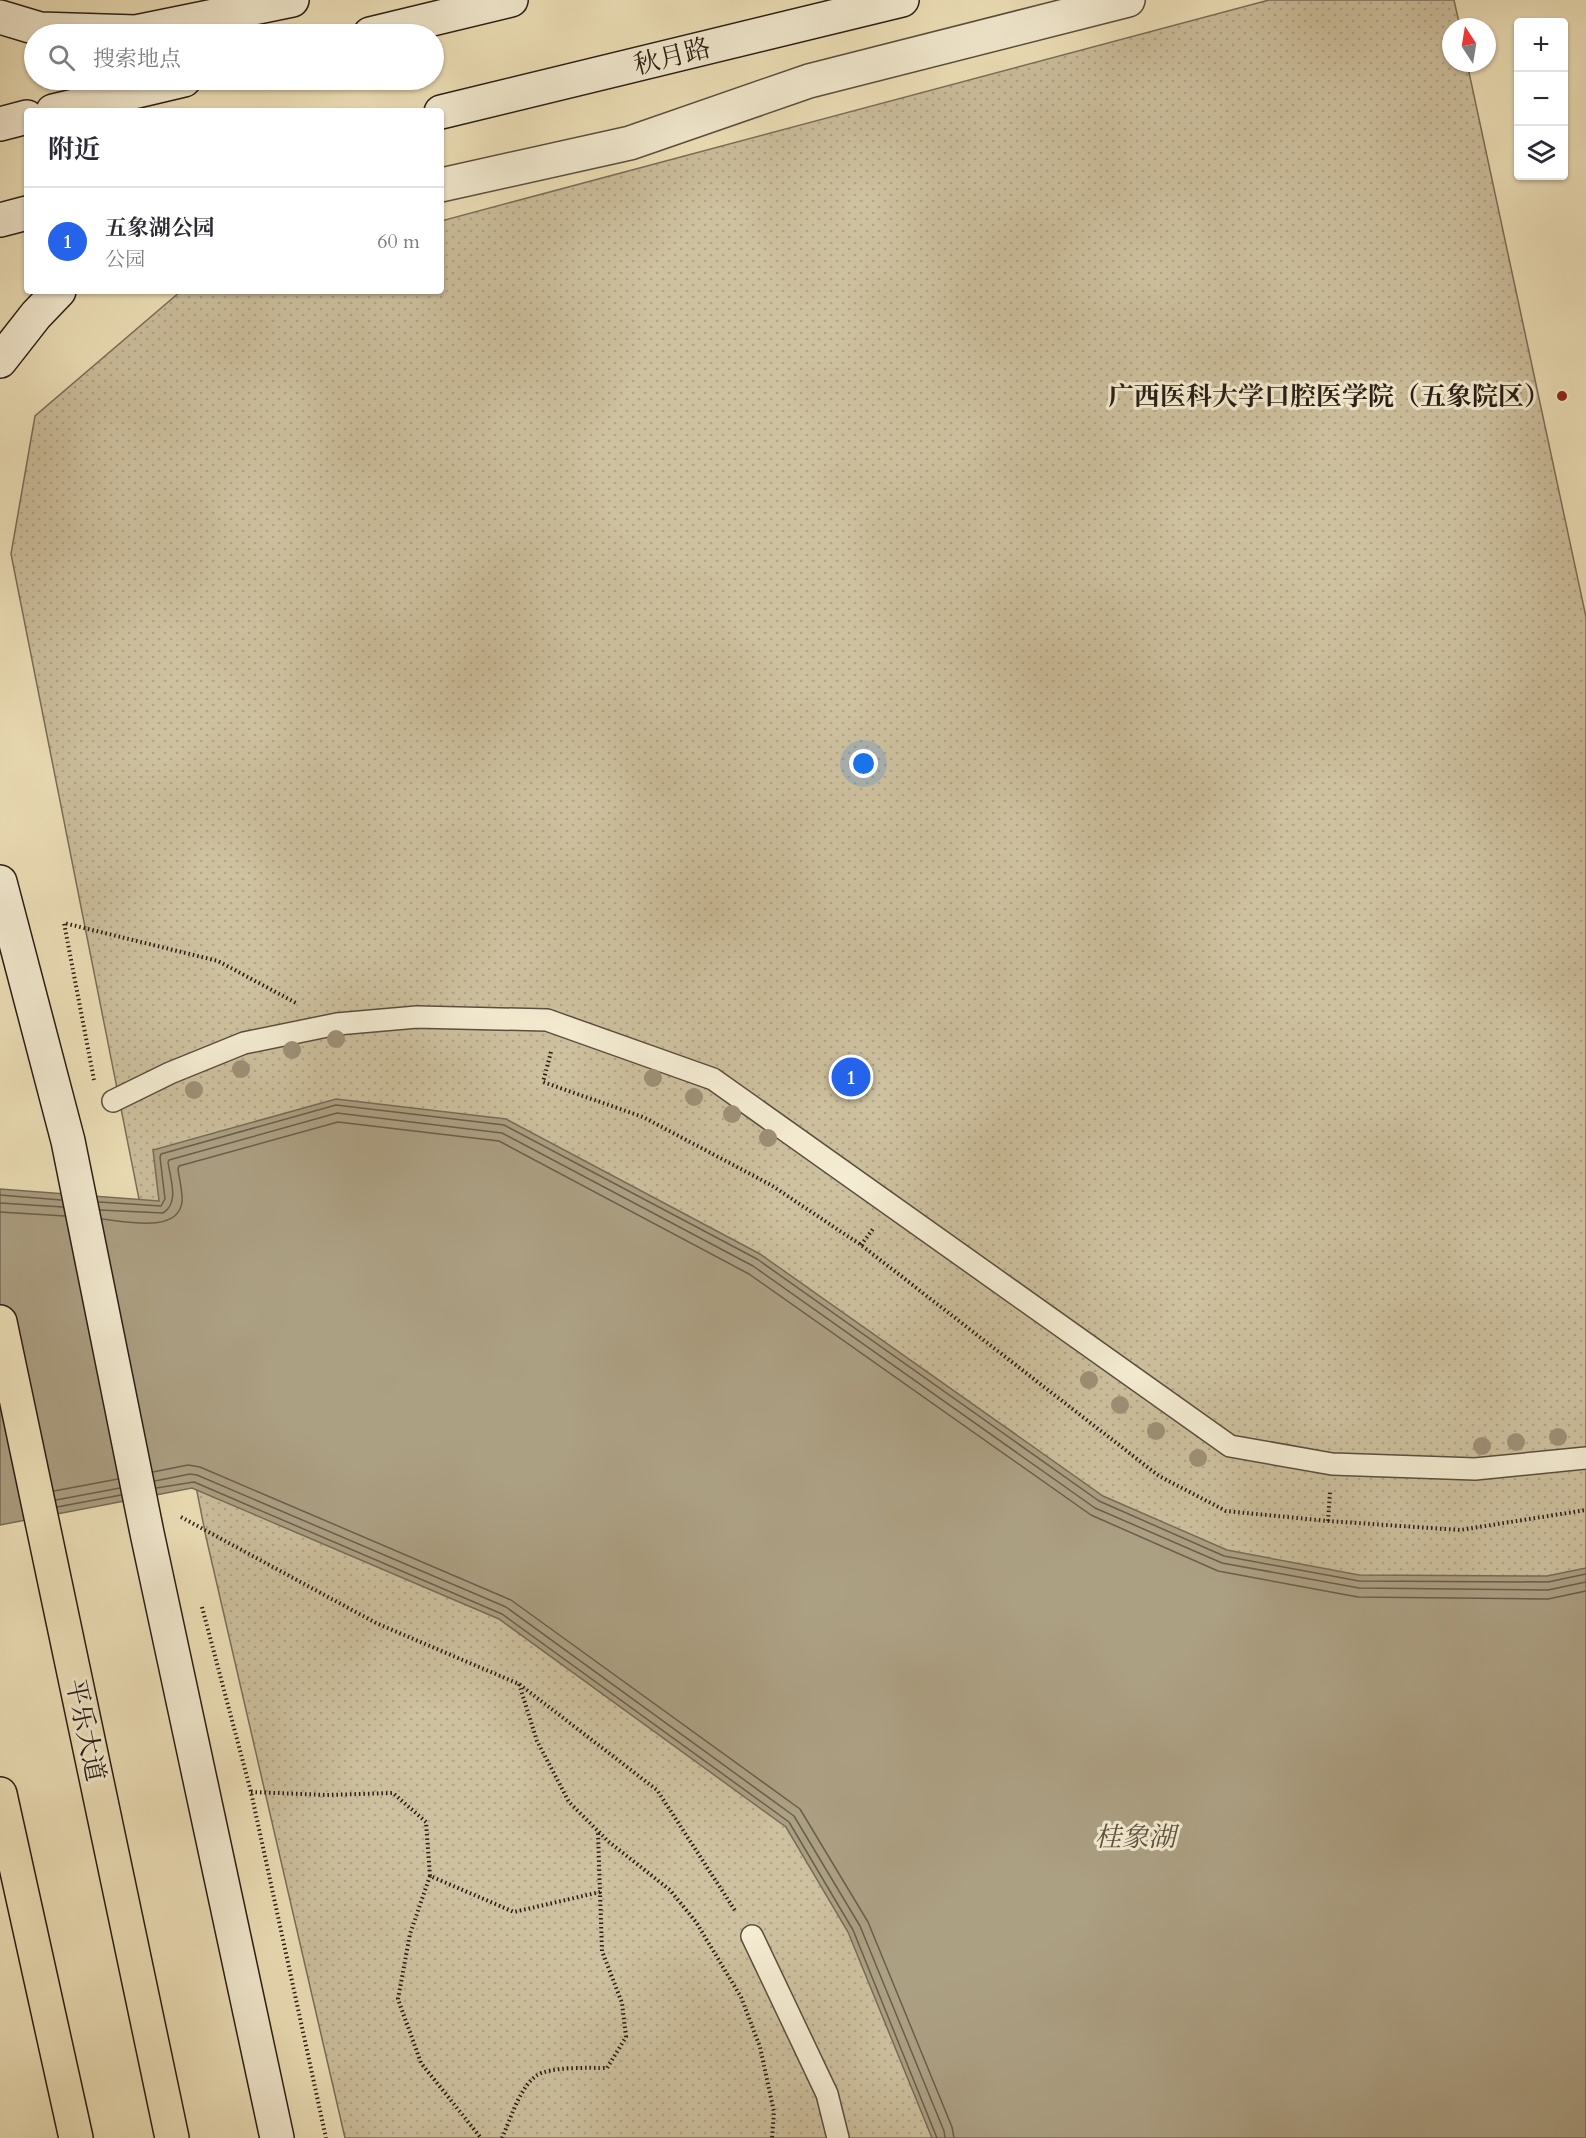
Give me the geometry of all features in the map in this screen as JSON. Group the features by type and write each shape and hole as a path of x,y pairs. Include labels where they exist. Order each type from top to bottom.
{"highway":[{"name":"平乐大道","path":"0,1323 172,2138"},
{"path":"0,1794 76,2138"}],"main road":[{"path":"179,24 292,0"},
{"path":"411,24 511,0"},
{"name":"秋月路","path":"444,111 902,0"},
{"path":"444,184 630,143 809,81 1128,0"},
{"path":"0,17 24,24"},
{"path":"66,108 142,90"},
{"path":"0,124 24,118"},
{"path":"0,220 24,214"},
{"path":"0,361 36,315 56,294"},
{"path":"0,882 68,1141 147,1533 277,2138"}],"lane":[{"path":"113,1101 170,1073 244,1043 337,1024 417,1017 547,1020 713,1079 1230,1446 1332,1464 1475,1469 1586,1458"},
{"path":"752,1936 827,2094 838,2138"}],"path":[{"path":"64,923 218,961 337,1024"},
{"path":"180,1527 177,1515 376,1623 519,1684 657,1790 752,1936"},
{"path":"199,1596 251,1792 326,2138"},
{"path":"519,1684 537,1741 569,1802 598,1832 670,1890 696,1922 741,1997 760,2047 774,2112 772,2138"},
{"path":"251,1792 327,1795 393,1793 426,1822 430,1876 410,1934 398,1999 421,2062 481,2138"},
{"path":"502,2138 525,2087 538,2074 572,2068 607,2068 626,2037 622,2002 602,1951 598,1832"},
{"path":"430,1876 514,1912 600,1892"}],"shaded area":[{"path":"1269,0 1454,0 1458,18 1442,18 1442,72 1469,72 1586,617 1586,2138 345,2138 206,1537 11,554 35,416 177,294 444,294 444,220"}],"water":[{"name":"桂象湖","path":"336,1099 506,1119 760,1254 1103,1496 1227,1550 1359,1575 1547,1576 1586,1568 1586,2138 932,2138 848,1932 786,1827 499,1619 192,1488 0,1525 0,1189 159,1201 153,1150"}],"place":[{"name":"广西医科大学口腔医学院（五象院区）","path":"1562,396"},
{"name":"五象湖公园","path":"851,1077"}]}
